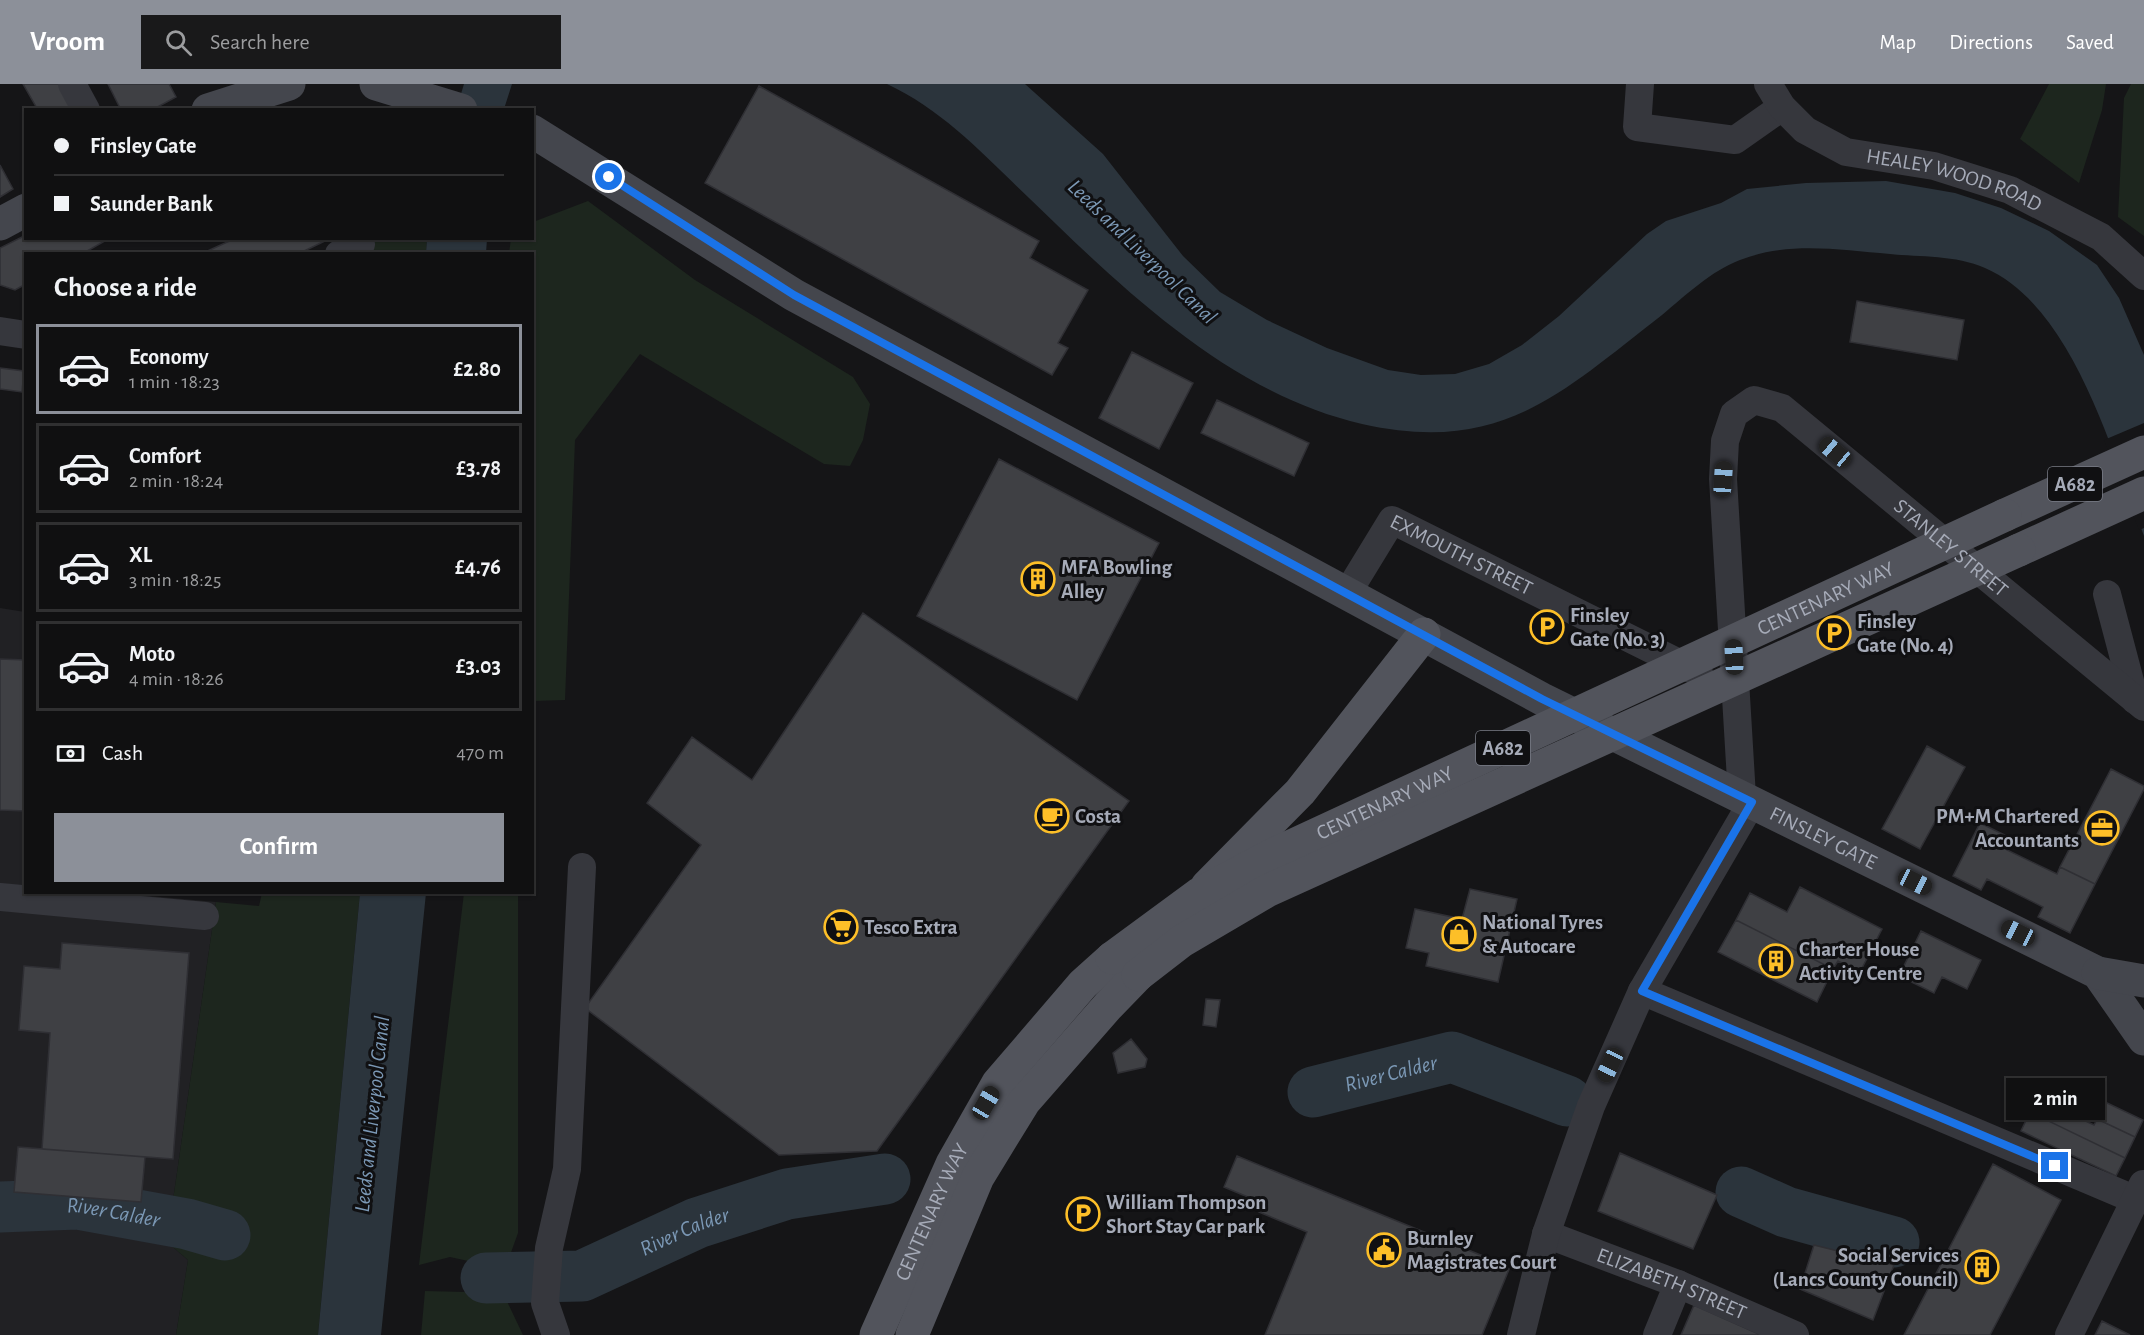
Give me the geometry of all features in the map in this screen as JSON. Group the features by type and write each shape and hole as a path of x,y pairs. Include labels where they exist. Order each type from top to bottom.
{"main road":[{"name":"CENTENARY WAY","path":"912,1335 978,1177 1024,1102 1108,1006 1125,967 1199,894 1270,855 2144,452"},
{"name":"CENTENARY WAY","path":"876,1335 952,1164 998,1083 1083,984 1182,940 1267,891 2144,493"},
{"name":"A682","path":"1199,894 1300,792 1424,634"}],"street":[{"path":"72,84 85,108"},
{"path":"214,108 289,84"},
{"path":"1640,84 1637,128 1735,140 1775,95"},
{"path":"390,88 455,108"},
{"name":"HEALEY WOOD ROAD","path":"1775,95 1805,130 1846,152 1934,166 2010,190 2101,237 2144,276"},
{"name":"FINSLEY GATE","path":"536,132 794,295 1348,592 1542,699 2098,973 2144,1040"},
{"path":"0,224 24,211"},
{"path":"0,331 24,335"},
{"name":"STANLEY STREET","path":"1736,691 1723,479 1725,441 1734,414 1754,400 1782,408 2140,704"},
{"name":"EXMOUTH STREET","path":"1348,592 1392,520 1736,691"},
{"path":"2108,594 2140,704"},
{"path":"1521,1335 1545,1234 1591,1106 1642,991 1747,799 1736,691"},
{"path":"556,1335 545,1303 549,1248 567,1169 582,867"},
{"path":"0,897 205,915"},
{"path":"2098,973 2144,981"},
{"path":"1642,991 2140,1191 2069,1335"},
{"name":"ELIZABETH STREET","path":"1545,1234 1677,1284 1789,1334"},
{"path":"1657,1335 1677,1284"}],"shaded area":[{"path":"2049,84 2106,84 2102,110 2079,183 2020,139"},
{"path":"2131,84 2144,84 2144,236 2118,217 2124,98"},
{"path":"588,201 695,280 853,377 870,404 863,440 850,466 824,464 640,354 575,440 565,700 534,701 534,252 509,252 511,240 534,240 534,222"},
{"path":"375,240 427,240 426,252 372,252"},
{"path":"0,608 24,612 24,894 128,894 216,902 167,1242 188,1260 176,1335 0,1335"},
{"path":"262,894 360,894 318,1335 176,1335 188,1260 167,1242 216,902 259,906"},
{"path":"464,894 518,894 518,1233 505,1269 450,1257 419,1265"},
{"path":"425,1291 503,1293 523,1335 421,1335"}],"water":[{"path":"464,84 512,84 504,108 457,108"},
{"name":"Leeds and Liverpool Canal","path":"887,84 1025,84 1103,154 1183,256 1220,292 1267,320 1327,348 1388,370 1421,375 1455,374 1489,364 1522,345 1559,316 1647,234 1666,221 1721,203 1747,189 1806,183 1886,181 1955,193 2001,208 2049,231 2097,265 2119,298 2144,355 2144,536 2103,425 2086,385 2066,348 2042,314 2016,287 1974,264 1938,257 1814,248 1777,250 1758,254 1729,265 1709,277 1592,370 1526,411 1491,424 1453,431 1411,431 1362,424 1314,409 1268,389 1223,363 1181,334 1102,267 980,150 945,120"},
{"path":"427,240 487,240 486,252 426,252"},
{"name":"Leeds and Liverpool Canal","path":"360,894 426,894 381,1335 318,1335"}],"pier":[{"path":"2144,423 2144,528 2139,530 2104,440"}],"building":[{"path":"23,84 67,84 81,108 37,108"},
{"path":"108,84 169,84 176,97 156,108 120,108"},
{"path":"759,86 1039,241 1030,258 1088,290 1058,343 1068,348 1052,375 705,183"},
{"path":"0,165 13,189 0,197"},
{"path":"24,236 24,240 106,240 86,252 24,252 24,285 15,290 0,285 0,248"},
{"path":"232,240 327,240 302,252 205,252"},
{"path":"1857,301 1964,320 1957,360 1850,342"},
{"path":"1132,352 1193,383 1159,449 1099,418"},
{"path":"0,368 24,371 22,392 0,389"},
{"path":"1217,400 1309,443 1294,476 1201,433"},
{"name":"MFA Bowling Alley","path":"999,459 1159,543 1077,700 917,616"},
{"name":"Tesco Extra","path":"863,613 1129,801 877,1151 779,1155 585,1008 701,845 647,803 692,737 752,780"},
{"path":"0,659 24,660 24,811 0,810"},
{"path":"1927,746 1965,767 1920,849 1882,829"},
{"name":"PM+M Chartered Accountants","path":"2111,769 2144,786 2144,789 2095,884 2060,867"},
{"path":"1980,823 2013,839 2007,850 2057,874 2060,867 2095,884 2070,933 2038,917 2043,907 1987,879 1981,890 1953,876"},
{"path":"1800,887 1882,929 1860,972 1838,961 1833,969 1736,920 1750,893 1787,912"},
{"name":"National Tyres & Autocare","path":"1470,889 1517,899 1498,982 1426,966 1429,953 1406,948 1415,909 1462,919"},
{"name":"Charter House Activity Centre","path":"1736,920 1833,969 1817,1002 1718,952"},
{"path":"1921,931 1981,960 1967,989 1942,977 1934,993 1899,976"},
{"path":"62,943 189,953 173,1159 42,1149 50,1033 19,1030 24,966 60,969"},
{"path":"1206,999 1220,1000 1216,1027 1203,1025"},
{"path":"1131,1039 1147,1059 1145,1067 1118,1073 1113,1053"},
{"path":"2037,1098 2094,1125 2097,1119 2135,1137 2125,1158 2030,1112"},
{"path":"2105,1102 2143,1120 2135,1137 2097,1119"},
{"path":"2030,1112 2125,1158 2116,1176 2021,1131"},
{"path":"18,1147 145,1157 141,1202 14,1192"},
{"path":"1620,1153 1717,1195 1693,1249 1598,1211"},
{"name":"Burnley Magistrates Court","path":"1237,1156 1510,1267 1482,1335 1265,1335 1307,1232 1259,1212 1262,1203 1224,1187"},
{"name":"Social Services (Lancs County Council)","path":"1993,1164 2061,1200 1990,1335 1904,1335"},
{"path":"1814,1245 1894,1265 1873,1320 1800,1289"},
{"path":"1694,1305 1761,1335 1681,1335"},
{"path":"2102,1321 2130,1335 2095,1335"}],"waterway":[{"name":"River Calder","path":"1313,1092 1452,1057 1567,1101"},
{"name":"River Calder","path":"486,1278 582,1276 697,1223 787,1194 885,1179"},
{"name":"River Calder","path":"1741,1192 1786,1212 1894,1242"},
{"name":"River Calder","path":"0,1207 77,1204 187,1224 225,1235"}],"place":[{"name":"MFA Bowling Alley","path":"1038,579"},
{"name":"Finsley Gate (No. 3)","path":"1547,627"},
{"name":"Finsley Gate (No. 4)","path":"1834,633"},
{"name":"Costa","path":"1052,816"},
{"name":"PM+M Chartered Accountants","path":"2102,828"},
{"name":"Tesco Extra","path":"841,927"},
{"name":"National Tyres & Autocare","path":"1459,934"},
{"name":"Charter House Activity Centre","path":"1776,961"},
{"name":"William Thompson Short Stay Car park","path":"1083,1214"},
{"name":"Burnley Magistrates Court","path":"1384,1250"},
{"name":"Social Services (Lancs County Council)","path":"1982,1267"}],"route":[{"path":"609,177 698,236 794,295 1348,592 1542,699 1752,802 1642,991 2055,1166"}]}
